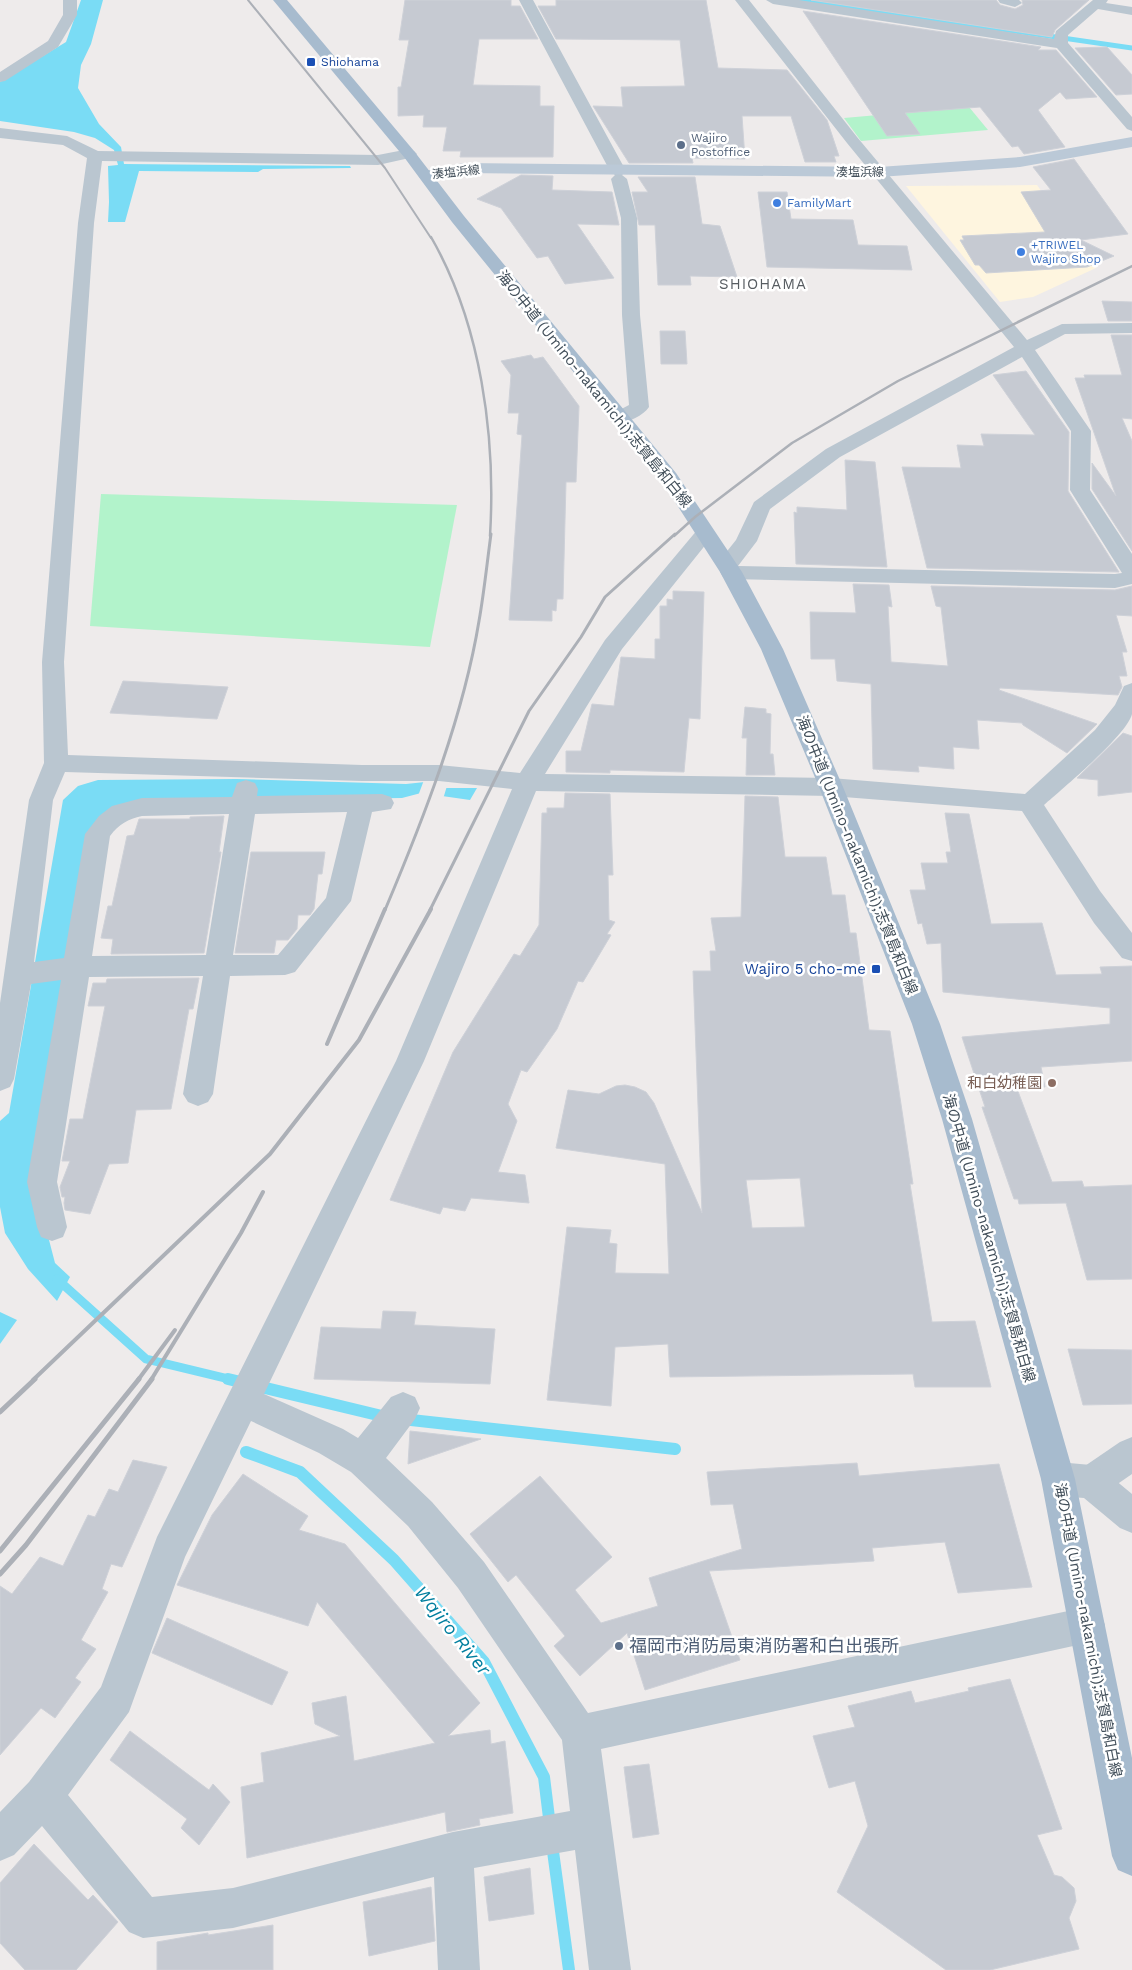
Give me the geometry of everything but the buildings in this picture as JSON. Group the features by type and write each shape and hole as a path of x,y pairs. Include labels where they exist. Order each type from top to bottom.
{"main road":[{"name":"海の中道 (Umino-nakamichi);志賀島和白線","path":"280,0 417,164 458,219 669,477 729,568 772,649 831,787 929,1034 1075,1480 1087,1625 1132,1856"},
{"name":"湊塩浜線","path":"883,177 1020,162 1132,142"},
{"name":"湊塩浜線","path":"417,164 472,179 618,175 743,183 883,177 969,177 1037,170 1132,154"}],"street":[{"path":"0,78 53,44 70,15 70,0"},
{"path":"526,0 563,66 618,175 629,218 631,315 639,407 619,418"},
{"path":"742,0 822,103 1025,349 1081,431 1080,490 1132,571"},
{"path":"773,0 1060,44 1132,126"},
{"path":"1060,44 1061,34 1098,3 1132,10"},
{"path":"0,133 67,141 95,156 378,160 417,164"},
{"path":"0,1080 19,975 41,800 56,763 53,662 86,223 95,156"},
{"path":"729,568 746,542 761,506 833,453 1062,329 1132,328"},
{"path":"0,1841 42,1796 116,1699 170,1550 410,1061 528,782 613,645 706,533"},
{"path":"729,568 1115,581 1132,577"},
{"path":"56,763 362,774 439,773 528,782 831,787 1030,803 1110,730 1130,698 1132,691"},
{"path":"198,1094 248,770"},
{"path":"1030,803 1079,881 1115,932 1132,951"},
{"path":"19,975 78,967 285,965 338,901 372,804 142,807 126,810 111,817 98,834 78,967 42,1182 52,1227"},
{"path":"242,1401 331,1441 363,1460 420,1514 471,1574 580,1734 568,1831 610,1970"},
{"path":"363,1460 403,1408"},
{"path":"1075,1480 1132,1454"},
{"path":"1075,1480 1132,1516"},
{"path":"580,1734 1087,1625"},
{"path":"42,1796 143,1918 233,1908 452,1852 568,1831"},
{"path":"452,1852 460,1970"}],"shaded area":[{"path":"1037,185 1096,268 1033,297 1000,302 906,186"}],"green space":[{"path":"969,107 988,130 861,141 844,118"},
{"path":"101,494 457,505 430,647 90,626"}],"water":[{"path":"81,0 103,0 91,44 81,65 78,88 99,124 121,147 124,164 350,166 351,168 263,169 258,172 139,171 125,222 108,222 108,166 118,165 114,150 95,138 74,132 0,121 0,82 66,42"},
{"path":"237,779 406,784 425,782 444,788 477,788 470,800 421,793 402,798 253,800 102,817 36,1190 55,1263 70,1277 57,1301 28,1269 5,1233 0,1207 0,1121 9,1113 63,800 78,786 98,780"},
{"path":"0,1312 17,1320 0,1344"}],"pier":[{"path":"424,780 447,786 443,799 418,796"}],"waterway":[{"path":"800,0 1132,48"},
{"path":"57,1279 146,1359 233,1380"},
{"path":"228,1379 386,1417"},
{"path":"402,1419 675,1449"},
{"name":"Wajiro River","path":"246,1452 300,1472 394,1560 484,1662 544,1777 550,1826"},
{"name":"Wajiro River","path":"552,1844 569,1970"}],"railway":[{"path":"248,0 385,168 431,238"},
{"path":"431,237 448,271 462,306 482,382 490,459 490,536"},
{"path":"674,536 695,517 792,443 898,381 1132,266"},
{"path":"385,910 427,805 463,694 479,621 491,534"},
{"path":"430,910 529,711 581,637 605,597 675,534"},
{"path":"327,1044 385,909"},
{"path":"33,1380 270,1154 359,1040 431,909"},
{"path":"151,1380 241,1233 263,1192"},
{"path":"138,1380 175,1330"},
{"path":"0,1412 35,1379"},
{"path":"0,1551 139,1379"},
{"path":"0,1574 26,1545 152,1379"}],"place":[{"name":"Shiohama","path":"311,62"},
{"name":"Wajiro Postoffice","path":"681,145"},
{"name":"FamilyMart","path":"777,203"},
{"name":"+TRIWEL Wajiro Shop","path":"1021,252"},
{"name":"Wajiro 5 cho-me","path":"876,969"},
{"name":"和白幼稚園","path":"1052,1083"},
{"name":"福岡市消防局東消防署和白出張所","path":"619,1646"}],"district":[{"name":"SHIOHAMA","path":"763,284"}]}
